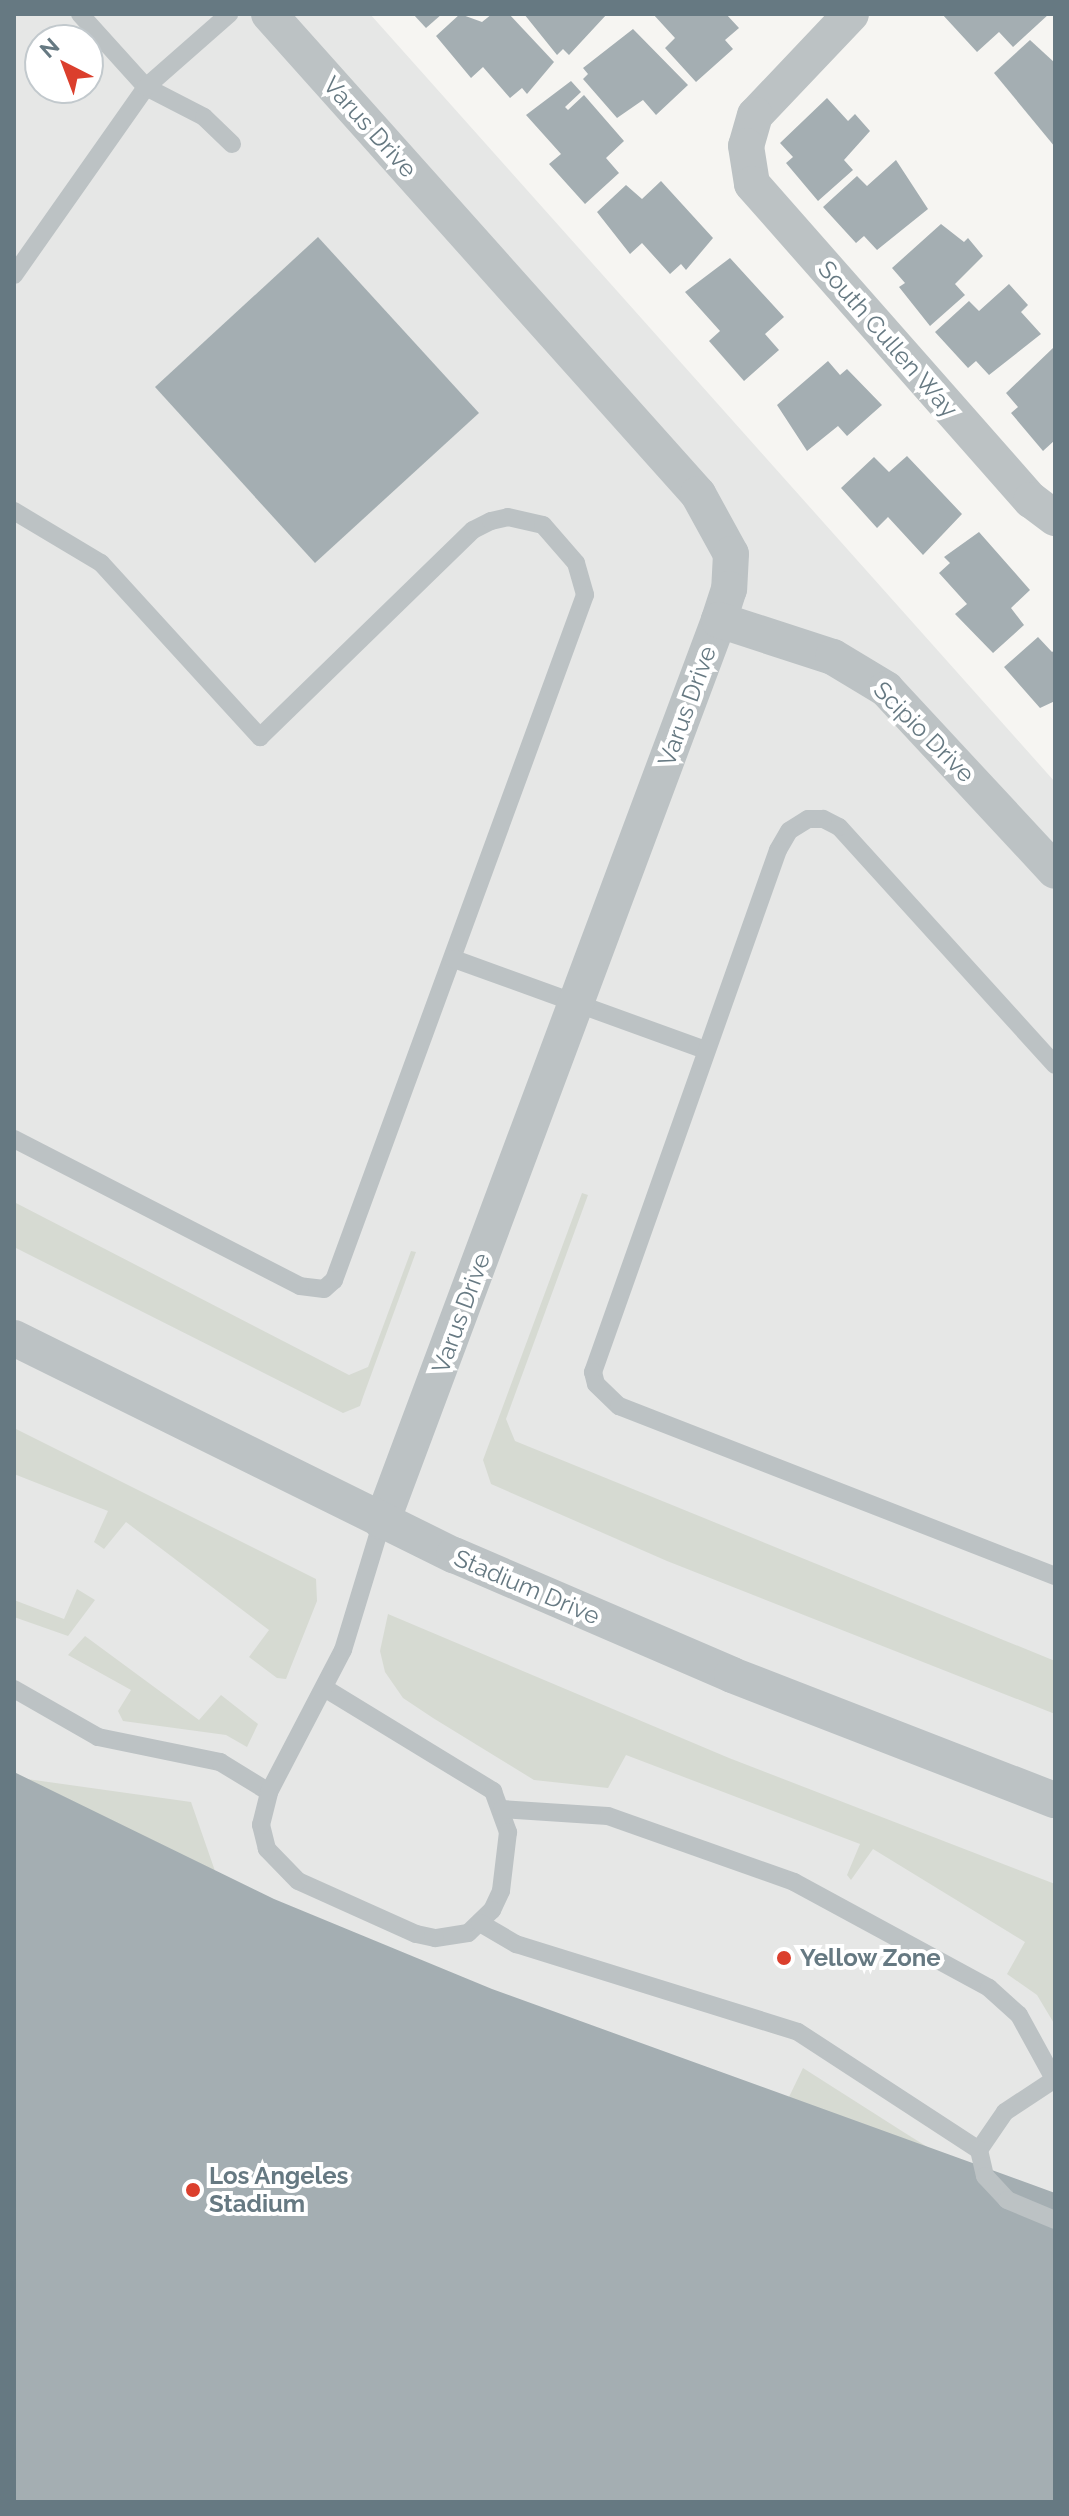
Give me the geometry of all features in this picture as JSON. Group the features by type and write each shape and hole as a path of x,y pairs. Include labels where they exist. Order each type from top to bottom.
{"street":[{"name":"Varus Drive","path":"269,14 698,494 731,554 729,589 719,620 382,1522"},
{"name":"South Cullen Way","path":"828,21 755,115 746,146 752,184 1031,500 1055,518"},
{"name":"Scipio Drive","path":"719,620 833,657 886,689 1055,871"},
{"name":"Stadium Drive","path":"14,1338 382,1522 732,1675 1052,1802"}],"lane":[{"path":"80,14 146,87 204,117 232,144"},
{"path":"14,275 146,87 229,14"},
{"path":"14,511 101,563 260,737 473,530 508,517 543,525 581,572 583,603 340,1270 324,1289 300,1286 14,1139"},
{"path":"1055,1065 839,827 823,819 808,819 789,831 778,850 596,1355 596,1384 619,1406 1055,1576"},
{"path":"454,959 706,1050"},
{"path":"326,1689 476,1779 502,1809 508,1832 501,1891 480,1923 468,1933 435,1938 298,1881 267,1849 261,1825 269,1792 326,1689 359,1605 382,1522"},
{"path":"14,1689 98,1737 220,1762 269,1792"},
{"path":"502,1809 608,1816 794,1882 989,1988 1019,2015 1055,2079 1005,2112 979,2150"},
{"path":"480,1923 516,1944 798,2032 979,2150 985,2176 1007,2200 1055,2220"}],"shaded area":[{"path":"14,14 370,14 1055,782 1055,2502 14,2502"},
{"path":"582,1193 588,1195 506,1419 515,1441 1055,1661 1055,1714 667,1561 491,1484 483,1460"},
{"path":"14,1202 349,1375 368,1367 411,1251 416,1252 360,1406 343,1413 14,1247"},
{"path":"14,1428 316,1579 317,1601 286,1679 277,1678 249,1657 269,1630 126,1522 104,1549 94,1542 108,1511 14,1474"},
{"path":"77,1589 95,1600 68,1636 14,1617 14,1600 64,1619"},
{"path":"388,1614 729,1758 1055,1884 1055,2025 1037,1995 1007,1974 1025,1942 873,1849 851,1880 847,1875 860,1844 626,1755 608,1788 534,1780 433,1718 403,1698 385,1672 380,1651"},
{"path":"85,1636 199,1720 221,1695 258,1724 247,1747 226,1735 123,1721 118,1711 131,1690 68,1655"},
{"path":"27,1779 191,1802 215,1871"},
{"path":"803,2068 905,2133 937,2153 788,2099"}],"building":[{"path":"413,14 442,14 426,28"},
{"path":"460,14 482,22 492,14 509,14 554,62 527,94 522,88 510,98 483,67 471,78 436,36"},
{"path":"524,14 607,14 569,55 563,49 557,55"},
{"path":"653,14 726,14 739,28 725,40 733,49 696,82 665,48 675,38"},
{"path":"942,14 1049,14 1013,47 999,32 977,52"},
{"path":"633,29 688,85 656,115 643,100 617,118 583,79 588,74 583,68"},
{"path":"1030,40 1055,63 1055,147 994,73"},
{"path":"571,81 581,92 565,107 568,110 584,95 624,141 606,158 619,173 585,204 549,164 561,154 526,115"},
{"path":"827,98 848,121 855,114 870,131 844,160 853,170 818,201 786,163 793,157 780,143"},
{"path":"896,160 928,209 877,250 864,236 856,243 823,207 857,176 867,186"},
{"path":"661,181 713,238 686,270 681,264 670,274 642,243 630,254 597,212 626,185 642,199"},
{"path":"941,224 964,242 968,238 983,256 955,284 965,295 930,326 899,287 905,283 892,268"},
{"path":"318,237 479,413 315,563 155,387"},
{"path":"730,258 784,317 765,334 779,350 744,381 709,341 720,331 685,292"},
{"path":"1009,284 1028,305 1021,312 1041,334 989,375 976,361 968,368 935,332 969,301 979,311"},
{"path":"1053,348 1055,440 1043,451 1011,413 1018,407 1006,393"},
{"path":"828,361 840,375 847,369 882,405 847,436 838,426 807,451 777,405"},
{"path":"907,456 962,514 923,555 888,517 877,528 841,488 874,457 889,472"},
{"path":"979,532 1030,590 1011,608 1024,625 993,653 955,614 967,604 939,573 950,563 944,557"},
{"path":"1038,637 1052,652 1055,650 1055,701 1040,708 1004,667"},
{"path":"14,1772 274,1899 492,1989 1055,2193 1055,2502 14,2502"}],"place":[{"name":"Yellow Zone","path":"784,1958"},
{"name":"Los Angeles Stadium","path":"193,2190"}]}
